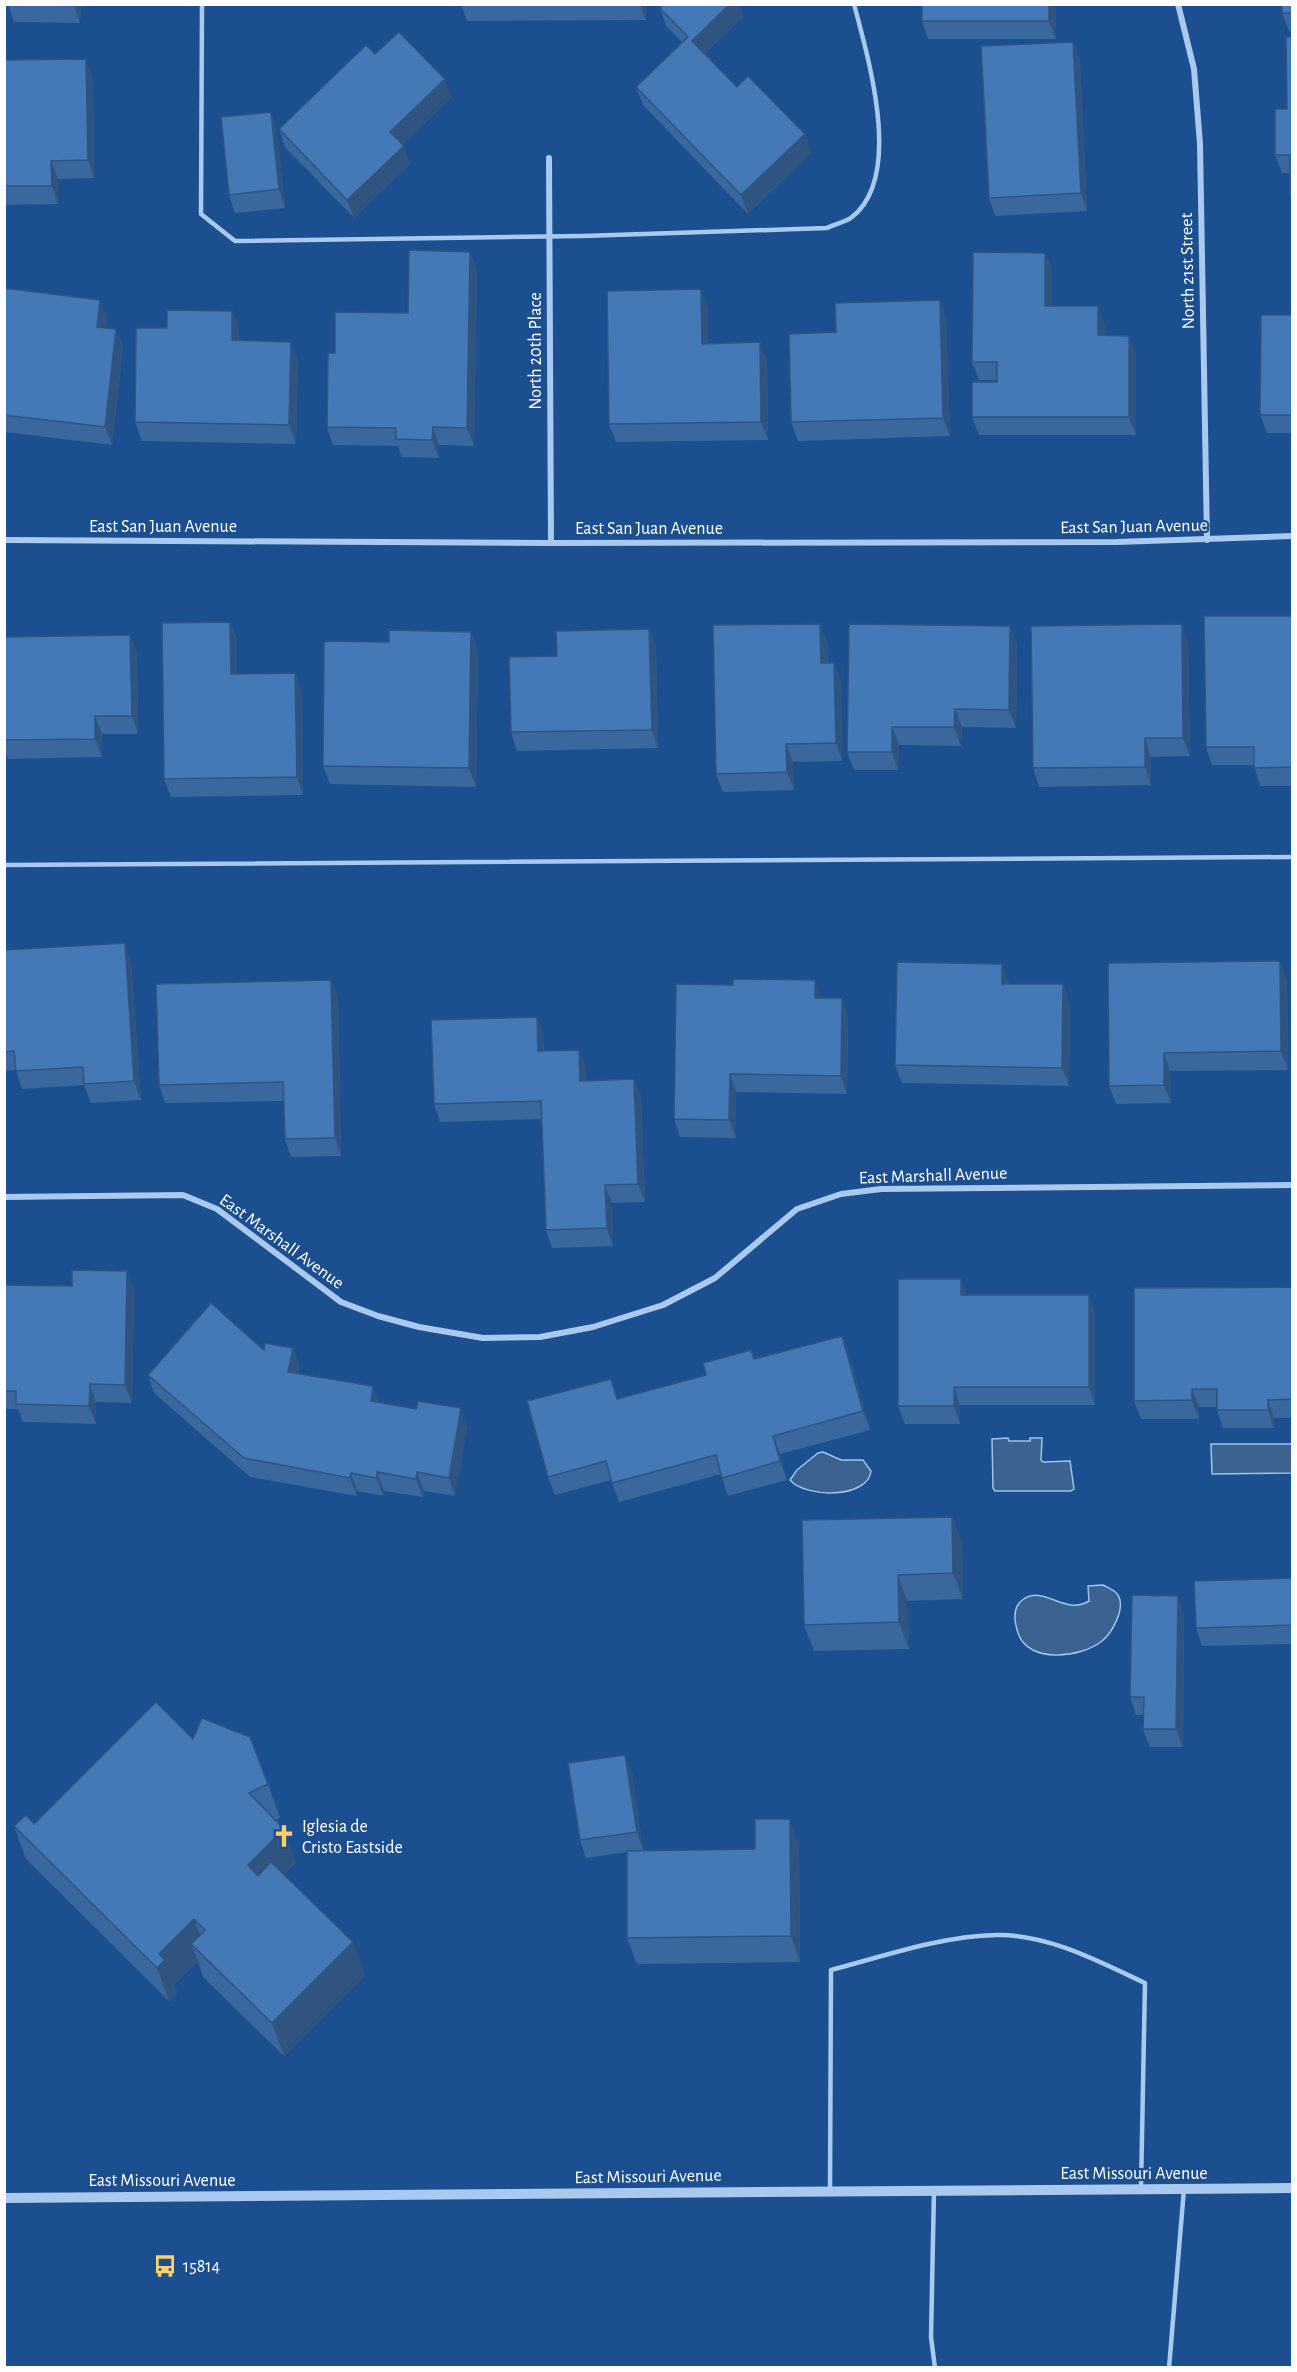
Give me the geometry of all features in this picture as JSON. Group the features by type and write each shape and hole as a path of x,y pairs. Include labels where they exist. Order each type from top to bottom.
{"street":[{"name":"North 21st Street","path":"1178,4 1194,69 1200,144 1207,540"},
{"name":"North 20th Place","path":"549,158 551,543"},
{"name":"East San Juan Avenue","path":"4,540 551,543 1207,540 1293,536"},
{"name":"East Marshall Avenue","path":"4,1197 183,1195 217,1209 341,1302 419,1328 483,1338 540,1337 593,1328 663,1305 715,1278 797,1209 841,1194 881,1189 1293,1185"},
{"name":"East Missouri Avenue","path":"4,2198 1293,2188"}],"lane":[{"path":"202,4 201,214 235,241 549,236 827,228 852,218 867,200 877,176 879,147 877,117 868,60 855,4"},
{"path":"4,865 1293,857"},
{"path":"830,2191 831,1970 918,1947 998,1935 1056,1945 1145,1983 1141,2189"},
{"path":"1169,2367 1184,2188"},
{"path":"934,2190 932,2337 935,2367"}],"water":[{"path":"1008,1438 1009,1441 1030,1441 1030,1438 1042,1438 1041,1460 1043,1462 1070,1461 1074,1489 1071,1491 995,1491 993,1488 992,1439"},
{"path":"1211,1444 1292,1444 1292,1473 1212,1474"},
{"path":"823,1452 841,1460 863,1460 871,1471 867,1480 859,1487 835,1493 809,1490 790,1480 797,1470 818,1453"},
{"path":"1103,1585 1117,1593 1120,1607 1114,1626 1102,1641 1081,1651 1056,1655 1032,1650 1024,1643 1015,1621 1016,1609 1020,1602 1036,1595 1062,1603 1080,1605 1089,1601 1088,1586"}],"building":[{"path":"663,4 730,4 692,41 737,87 748,76 805,134 741,195 636,87 688,37 660,8"},
{"path":"922,4 1049,4 1049,21 922,21"},
{"path":"1282,4 1293,4 1293,13 1282,13"},
{"path":"399,32 445,79 390,132 404,146 347,200 279,129 366,45 375,54"},
{"path":"1286,37 1293,37 1293,196 1290,196 1290,155 1275,155 1275,109 1287,109"},
{"path":"1073,42 1081,193 989,198 981,46"},
{"path":"86,59 88,160 51,161 52,186 4,186 4,60"},
{"path":"271,112 279,189 229,195 221,117"},
{"path":"409,250 470,252 467,428 433,427 432,440 396,439 396,428 327,427 328,353 335,353 335,312 408,313"},
{"path":"973,252 1045,253 1045,306 1098,306 1098,335 1129,336 1129,417 972,417 972,382 997,382 997,362 972,362"},
{"path":"4,288 100,300 97,327 116,329 105,427 4,415"},
{"path":"701,289 702,344 760,342 761,422 609,424 607,291"},
{"path":"940,300 943,418 791,422 789,334 836,332 835,303"},
{"path":"167,310 232,311 232,340 291,342 289,425 135,422 136,328 167,328"},
{"path":"1261,315 1293,315 1293,415 1260,415"},
{"path":"1204,616 1293,616 1293,767 1254,768 1254,747 1206,747"},
{"path":"230,622 231,674 295,673 297,777 164,779 162,623"},
{"path":"820,624 821,663 834,663 836,743 786,744 787,772 716,774 713,625"},
{"path":"849,624 1010,626 1009,710 955,709 954,727 892,727 892,752 847,752"},
{"path":"1182,624 1183,738 1145,738 1145,767 1033,768 1031,626"},
{"path":"649,629 652,730 511,732 509,657 557,656 556,631"},
{"path":"389,630 471,632 469,768 323,766 324,641 389,642"},
{"path":"130,635 132,716 95,716 95,739 4,740 4,637"},
{"path":"125,943 134,1081 84,1084 83,1067 16,1071 14,1051 4,1052 4,950"},
{"path":"1280,961 1281,1051 1164,1053 1164,1085 1109,1086 1108,963"},
{"path":"897,962 1002,964 1002,984 1063,984 1062,1068 895,1065"},
{"path":"733,979 815,980 815,998 842,998 841,1076 730,1074 729,1120 674,1119 676,984 733,985"},
{"path":"331,980 335,1138 285,1139 283,1082 159,1085 156,984"},
{"path":"537,1017 538,1051 579,1050 580,1081 634,1079 638,1184 605,1185 607,1228 546,1230 541,1101 434,1104 431,1020"},
{"path":"72,1270 127,1271 125,1385 90,1384 89,1406 16,1404 16,1391 4,1391 4,1285 72,1286"},
{"path":"898,1279 961,1279 961,1295 1089,1295 1089,1387 954,1387 954,1406 898,1406"},
{"path":"1293,1287 1293,1399 1268,1400 1268,1410 1217,1410 1217,1389 1192,1389 1192,1400 1134,1401 1134,1288"},
{"path":"211,1303 264,1350 265,1343 293,1348 288,1372 373,1386 371,1401 416,1409 418,1401 461,1408 449,1478 417,1472 416,1479 377,1472 377,1478 351,1473 350,1478 244,1458 148,1375"},
{"path":"842,1336 863,1411 773,1436 780,1461 722,1478 716,1455 612,1483 606,1461 548,1477 527,1401 611,1379 617,1399 706,1375 703,1363 751,1350 754,1359"},
{"path":"952,1517 953,1573 898,1575 899,1622 804,1625 802,1520"},
{"path":"1293,1578 1293,1625 1196,1628 1194,1581"},
{"path":"1132,1595 1178,1596 1176,1729 1143,1729 1144,1697 1130,1697"},
{"path":"156,1702 193,1739 202,1718 250,1737 268,1784 249,1793 284,1829 248,1865 258,1876 271,1862 353,1942 272,2023 191,1944 205,1930 194,1919 159,1954 165,1960 157,1968 14,1826 26,1815 34,1824"},
{"path":"625,1755 637,1832 580,1840 568,1763"},
{"path":"755,1819 790,1819 791,1936 627,1938 627,1851 755,1849"}],"place":[{"name":"Iglesia de Cristo Eastside","path":"284,1836"},
{"name":"15814","path":"165,2266"}]}
